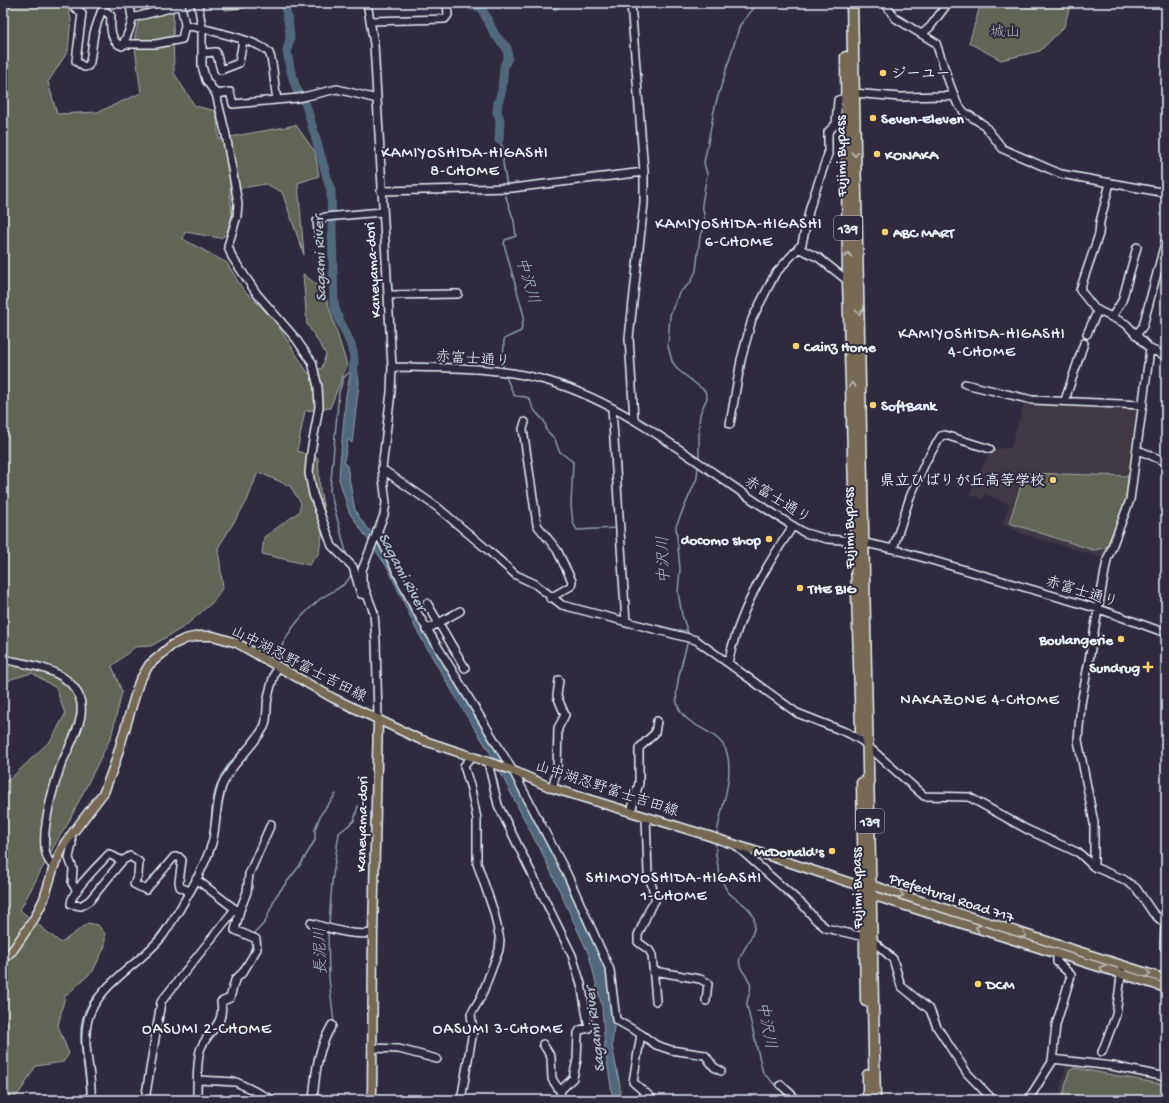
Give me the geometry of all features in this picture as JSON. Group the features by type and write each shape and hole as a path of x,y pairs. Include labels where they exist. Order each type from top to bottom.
{"highway":[{"name":"Fujimi Bypass","path":"845,3 850,96 859,542 869,889 868,1100"},
{"name":"Fujimi Bypass","path":"852,3 848,281 859,542"},
{"name":"Fujimi Bypass","path":"868,939 875,1100"}],"main road":[{"name":"山中湖忍野富士吉田線","path":"3,959 13,950 34,919 44,899 54,866 65,843 104,792 115,763 139,682 149,665 160,654 185,639 213,636 237,643 333,698 419,739 471,758 511,770 552,788 733,844"},
{"name":"Kaneyama-dori","path":"372,1100 372,933 378,719"},
{"name":"Prefectural Road 717","path":"733,844 1122,970 1166,979"},
{"path":"869,889 1056,953 1122,970 1166,988"}],"street":[{"path":"69,3 82,13 76,61 84,68 88,66 90,62 94,33 104,9 111,16 111,31 114,41 120,46 123,44 156,44 182,39 185,25 181,6 132,18"},
{"path":"123,44 129,32 132,18 129,8 131,3"},
{"path":"198,3 202,28 202,66 206,80 216,94 226,135 238,203 237,216 228,246 232,257 257,294 296,339 312,362 318,387 319,407 309,473 313,494 332,546 354,567 361,594 367,596"},
{"name":"Kaneyama-dori","path":"367,3 374,44 382,212 392,367 391,392 382,469 386,503 384,515 362,570 362,581 374,613 378,719"},
{"path":"370,21 445,19 448,15 447,3"},
{"path":"631,3 644,172 644,203 629,338 634,420"},
{"path":"885,3 895,18 936,43 955,97 964,112 984,125 1003,149 1061,174 1166,193"},
{"path":"922,34 930,27 948,3"},
{"path":"185,25 202,28 243,40 268,51 271,57 277,99"},
{"path":"203,53 216,52 220,70 239,63 243,40"},
{"path":"216,94 230,92 233,104 298,98 337,89 377,99"},
{"path":"730,424 740,360 752,319 775,274 804,240 810,207 828,154 828,132 836,124 838,100 850,96 955,97"},
{"path":"381,191 512,188 644,172"},
{"path":"1110,182 1100,222 1099,234 1080,290 1088,302 1098,310 1126,324 1150,349 1166,356"},
{"path":"318,231 317,221 325,217 382,212"},
{"path":"1136,335 1143,326 1166,239"},
{"path":"1112,317 1122,302 1137,247"},
{"path":"798,248 819,258 848,281"},
{"path":"388,295 458,294"},
{"path":"1087,334 1098,310"},
{"path":"1065,400 1084,343"},
{"path":"1094,867 1094,823 1084,779 1078,740 1081,704 1107,560 1130,500 1138,450 1150,349"},
{"name":"赤富士通り","path":"392,367 498,370 547,380 585,393 634,420 805,533 822,538 859,542 893,549 1099,609 1166,633"},
{"path":"965,384 1026,399 1143,405"},
{"path":"612,408 626,623"},
{"path":"525,422 523,429 537,525 557,550 572,581 571,586 550,598"},
{"path":"893,549 910,497 926,462 941,436 945,435 990,449"},
{"path":"1138,450 1166,462"},
{"path":"382,469 437,507 489,550 516,575 534,584 550,598 562,605 626,623 696,640 797,713 848,733 865,744 924,796 969,797 1028,830 1079,853 1094,867 1123,879 1136,888 1153,913 1165,924 1164,947 1166,950"},
{"path":"728,663 747,602 756,590 766,567 793,526"},
{"path":"377,533 426,630 444,656 511,770 567,874 598,940 612,979 616,1020 641,1034 656,1045 671,1050 705,1055 714,1067 721,1071"},
{"path":"427,603 465,668"},
{"path":"426,630 440,624 460,611"},
{"path":"3,659 61,676 71,684 77,692 81,705 78,726 56,778 43,840 46,857 50,864 54,866"},
{"path":"91,1100 91,1079 85,1043 90,1012 104,992 147,953 163,935 196,879 212,842 218,798 222,786 239,756 265,726 268,698 277,666"},
{"path":"552,788 557,770 558,728 565,715 557,696 559,680"},
{"path":"632,812 639,783 639,748 655,733 656,721"},
{"path":"460,1100 473,1031 471,1014 481,997 499,950 498,929 494,912 477,863 478,819 464,766 471,758"},
{"path":"489,763 498,805 572,955 581,984 589,1028 580,1030 578,1033 578,1047 574,1075 560,1091"},
{"path":"646,817 648,873 655,896 655,901 651,906 638,936 638,942 649,950 654,971 656,1001"},
{"path":"145,1100 160,1002 238,910 247,892 249,874 271,824"},
{"path":"70,835 72,844 69,858 72,869 72,883 77,891"},
{"path":"733,844 803,905 816,920 826,928 868,939 893,959 901,986 930,1010 937,1027 967,1073 993,1100"},
{"path":"122,861 109,854 77,891 71,900 71,904 81,906 90,900 122,861 130,856 139,862 138,875 134,884 146,890 174,857 179,857 182,860 179,882 180,887 189,891"},
{"path":"196,879 238,910"},
{"path":"198,1100 201,1047 217,1026 223,1013 221,1002 230,998 235,980 243,972 257,949 256,939 236,930 238,910"},
{"path":"311,922 360,935 372,933"},
{"path":"1028,1100 1052,1062 1056,1026 1071,976 1057,962 1056,953"},
{"path":"1102,1052 1116,1015 1122,970"},
{"path":"654,971 700,980 708,984 706,1001"},
{"path":"313,1100 316,1066 321,1046 332,1025"},
{"path":"641,1034 633,1082 654,1100"},
{"path":"543,1044 551,1057 552,1079 560,1091 562,1100"},
{"path":"372,1048 399,1049 437,1059"},
{"path":"1052,1059 1112,1066 1166,1077"},
{"path":"198,1080 236,1082 273,1100"},
{"path":"781,1085 793,1096 794,1100"}],"shaded area":[{"name":"県立ひばりが丘高等学校","path":"1025,401 1139,409 1127,502 1106,559 1026,535 1002,524 1009,505 985,494 982,499 970,495 978,473 993,449 1010,448"},
{"path":"1072,1063 1107,1067 1166,1079 1166,1100 1058,1100 1066,1066"}],"green space":[{"path":"3,3 67,3 71,19 68,51 48,82 57,114 98,112 141,93 134,40 143,3 175,3 173,17 174,73 195,106 216,111 219,139 296,125 315,152 319,176 298,183 304,255 282,192 266,184 230,190 232,215 226,235 220,238 185,232 183,239 227,263 242,288 275,321 308,373 322,368 326,354 307,324 303,274 315,283 325,294 347,365 330,408 305,411 297,451 318,458 320,489 325,516 319,553 309,565 262,554 264,537 299,512 301,503 290,486 258,472 247,501 218,548 223,587 212,603 184,627 151,646 135,647 112,666 122,692 111,737 66,827 59,837 20,910 61,943 88,923 98,925 105,934 105,946 93,971 65,996 58,1026 69,1054 63,1062 36,1066 22,1088 12,1100 3,1100 3,782 9,780 52,739 65,714 56,688 32,673 11,679 3,686"},
{"path":"222,3 252,3 244,8 225,10"},
{"name":"城山","path":"981,3 1071,3 1064,27 1040,51 1001,60 969,43"},
{"path":"1025,473 1128,476 1126,501 1106,548 1093,550 1009,523"},
{"path":"1075,1068 1166,1085 1166,1100 1062,1100 1069,1071"}],"water":[{"path":"355,352 359,383 352,443 348,439 344,461 347,466 355,510 361,520 378,540 467,702 466,706 468,711 474,713 499,752 563,872 606,967 611,989 614,1027 612,1045 620,1086 620,1100 613,1100 605,1048 602,1007 589,955 539,846 491,754 466,715 416,629 389,570 349,512 339,479 346,395"}],"waterway":[{"name":"Sagami River","path":"284,3 289,25 290,38 287,51 290,68 296,88 306,105 331,191 334,303 353,352 353,369"},
{"name":"中沢川","path":"469,3 471,6 479,6 482,9 495,35 507,48 508,58 504,66 502,90 497,112 500,119 499,140"},
{"name":"中沢川","path":"699,459 700,414 707,398 705,391 677,369 672,361 668,346 670,315 679,293 690,283 696,271 700,236 706,226 702,204 707,174 704,163 715,106 740,25 758,3"},
{"name":"中沢川","path":"499,140 504,150 503,163 507,186"},
{"name":"中沢川","path":"503,369 504,339 521,331 524,316 504,244 505,240 516,236 514,221 504,191"},
{"path":"347,556 330,491 339,392 344,377 351,371"},
{"name":"中沢川","path":"505,375 514,395 526,397 531,401 532,407 544,421 546,430 555,439 559,451 573,462 571,506 573,523 577,530 616,528"},
{"name":"中沢川","path":"689,636 682,615 678,592 680,569 676,526 697,478 698,465"},
{"path":"275,661 283,643 304,614 323,597 342,586 352,573"},
{"name":"中沢川","path":"642,622 687,631"},
{"name":"中沢川","path":"688,640 678,681 676,696 677,703 681,712 686,718 717,738 727,753 729,763 728,784 717,835"},
{"path":"268,684 273,667"},
{"name":"Sagami River","path":"459,695 476,722"},
{"path":"211,833 213,803 215,791 219,781 231,761 251,740"},
{"path":"254,934 265,922 276,896 301,864 315,840 315,829 321,814 336,794"},
{"name":"長泥川","path":"329,925 332,882 339,833 354,821 358,806"},
{"name":"中沢川","path":"716,840 718,868 723,882 729,893 753,915 754,930 739,962 751,986 747,1006 763,1073 779,1088"},
{"path":"188,887 193,879"},
{"path":"149,946 167,922 185,893"},
{"name":"長泥川","path":"328,931 329,978 334,1023"},
{"path":"248,958 253,942"},
{"path":"87,1100 82,1056 81,1028 84,1014 90,1002 101,990"},
{"path":"222,999 228,993"},
{"path":"211,1027 216,1020"}],"place":[{"name":"ジーユー","path":"883,73"},
{"name":"Seven-Eleven","path":"873,118"},
{"name":"KONAKA","path":"877,154"},
{"name":"ABC MART","path":"885,232"},
{"name":"Cainz Home","path":"796,346"},
{"name":"SoftBank","path":"873,405"},
{"name":"県立ひばりが丘高等学校","path":"1053,480"},
{"name":"docomo shop","path":"769,539"},
{"name":"THE BIG","path":"800,588"},
{"name":"Boulangerie","path":"1121,639"},
{"name":"Sundrug","path":"1148,667"},
{"name":"McDonald's","path":"832,851"},
{"name":"DCM","path":"978,984"}],"district":[{"name":"KAMIYOSHIDA-HIGASHI 8-CHOME","path":"465,160"},
{"name":"KAMIYOSHIDA-HIGASHI 6-CHOME","path":"739,231"},
{"name":"KAMIYOSHIDA-HIGASHI 4-CHOME","path":"982,341"},
{"name":"NAKAZONE 4-CHOME","path":"980,698"},
{"name":"SHIMOYOSHIDA-HIGASHI 1-CHOME","path":"674,885"},
{"name":"OASUMI 2-CHOME","path":"207,1027"},
{"name":"OASUMI 3-CHOME","path":"498,1027"}]}
